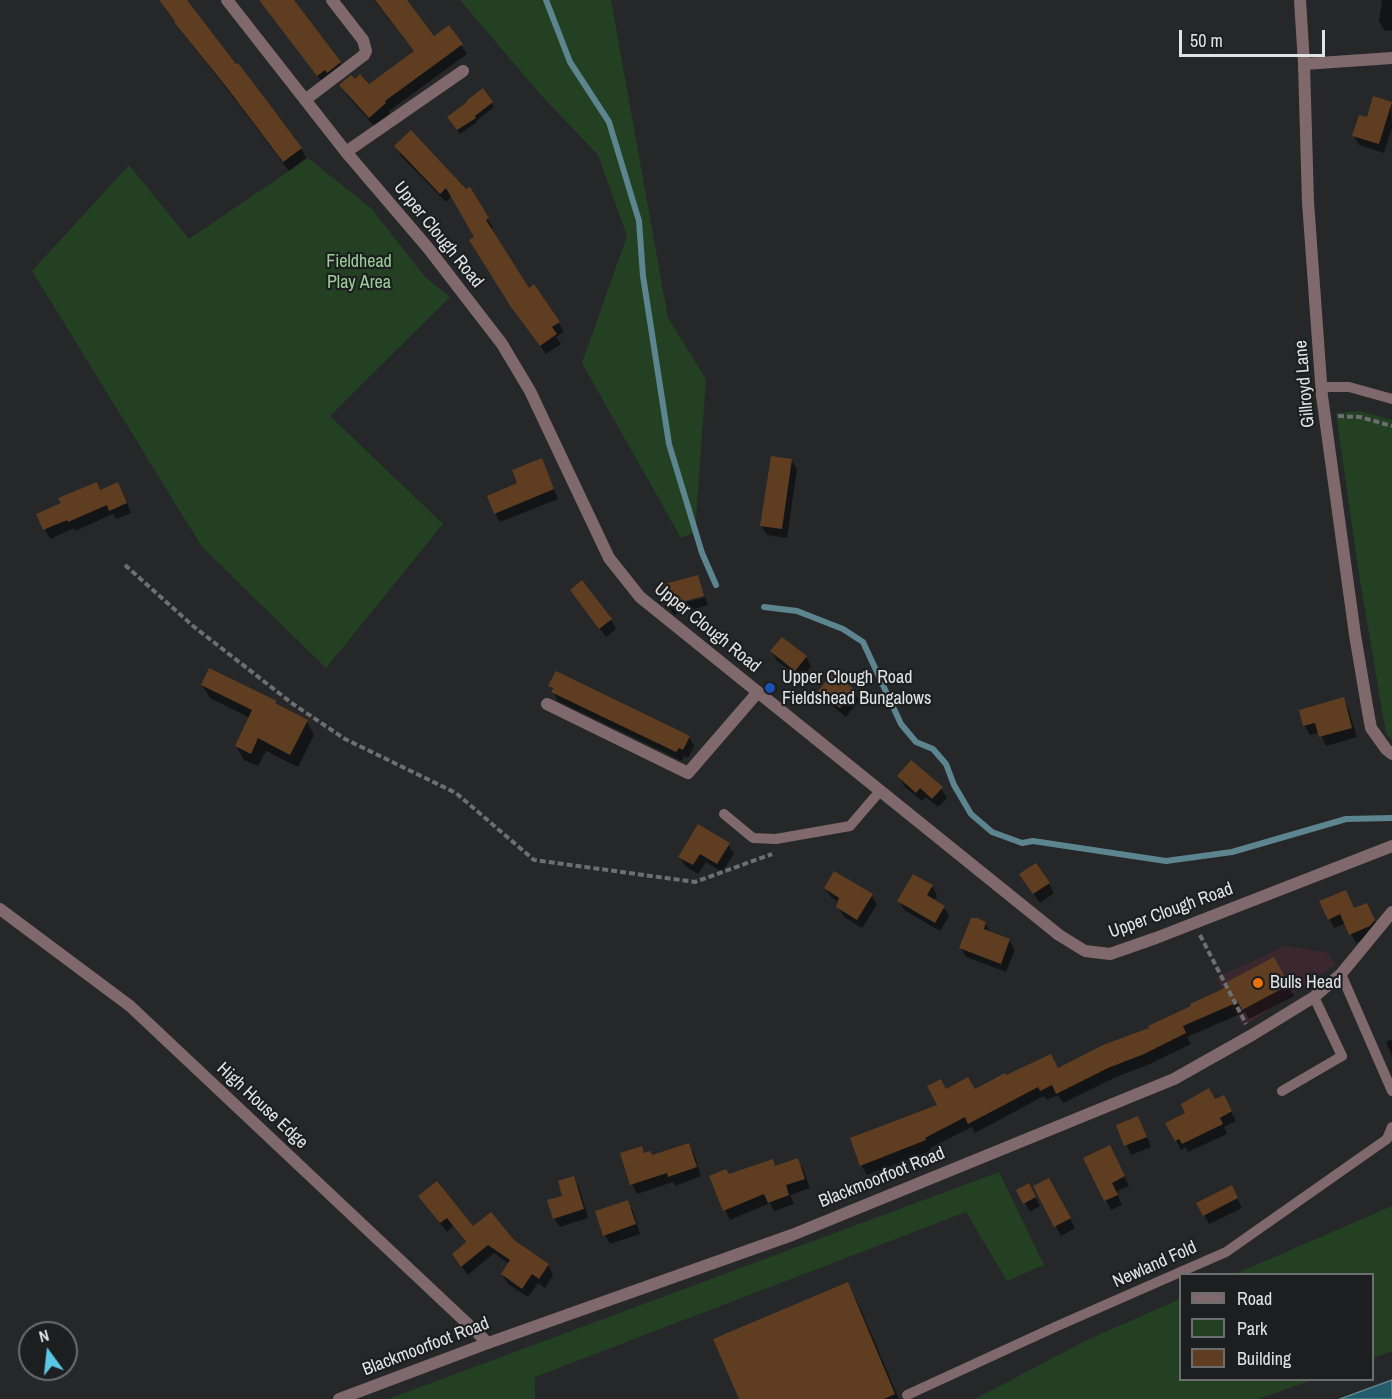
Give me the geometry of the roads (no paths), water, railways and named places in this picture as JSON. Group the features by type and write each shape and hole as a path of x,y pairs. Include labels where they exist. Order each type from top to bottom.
{"street":[{"name":"Upper Clough Road","path":"227,0 346,152 428,248 502,344 530,391 609,558 640,597 1059,935 1085,951 1110,954 1392,846"},
{"path":"305,100 364,55 366,51 363,40 332,0"},
{"name":"Gillroyd Lane","path":"1300,0 1308,202 1325,415 1355,635 1371,728 1392,754"},
{"path":"1304,64 1392,58"},
{"path":"346,152 464,71"},
{"path":"547,704 688,773 758,692"},
{"name":"High House Edge","path":"0,909 130,1006 488,1342"},
{"name":"Blackmoorfoot Road","path":"339,1399 488,1342 792,1235 1174,1079 1314,997 1341,974 1392,912"}],"lane":[{"path":"1322,387 1349,387 1392,399"},
{"path":"724,814 753,838 776,839 850,826 880,791"},
{"path":"1341,974 1392,1090"},
{"path":"1282,1090 1342,1056 1314,997"},
{"name":"Newland Fold","path":"907,1395 1226,1252 1387,1139 1392,1126"}],"water":[{"path":"1392,1380 1392,1399 1340,1399"}],"waterway":[{"path":"546,0 570,62 609,122 639,221 643,276 669,444 702,553 716,585"},
{"path":"764,607 797,611 843,629 863,642 901,724 916,742 933,749 946,764 954,785 971,814 992,832 1022,843 1033,841 1166,861 1232,852 1346,819 1392,818"}],"place":[{"name":"Upper Clough Road Fieldshead Bungalows","path":"770,688"},
{"name":"Bulls Head","path":"1258,983"}],"park label":[{"name":"Fieldhead Play Area","path":"359,272"}]}
